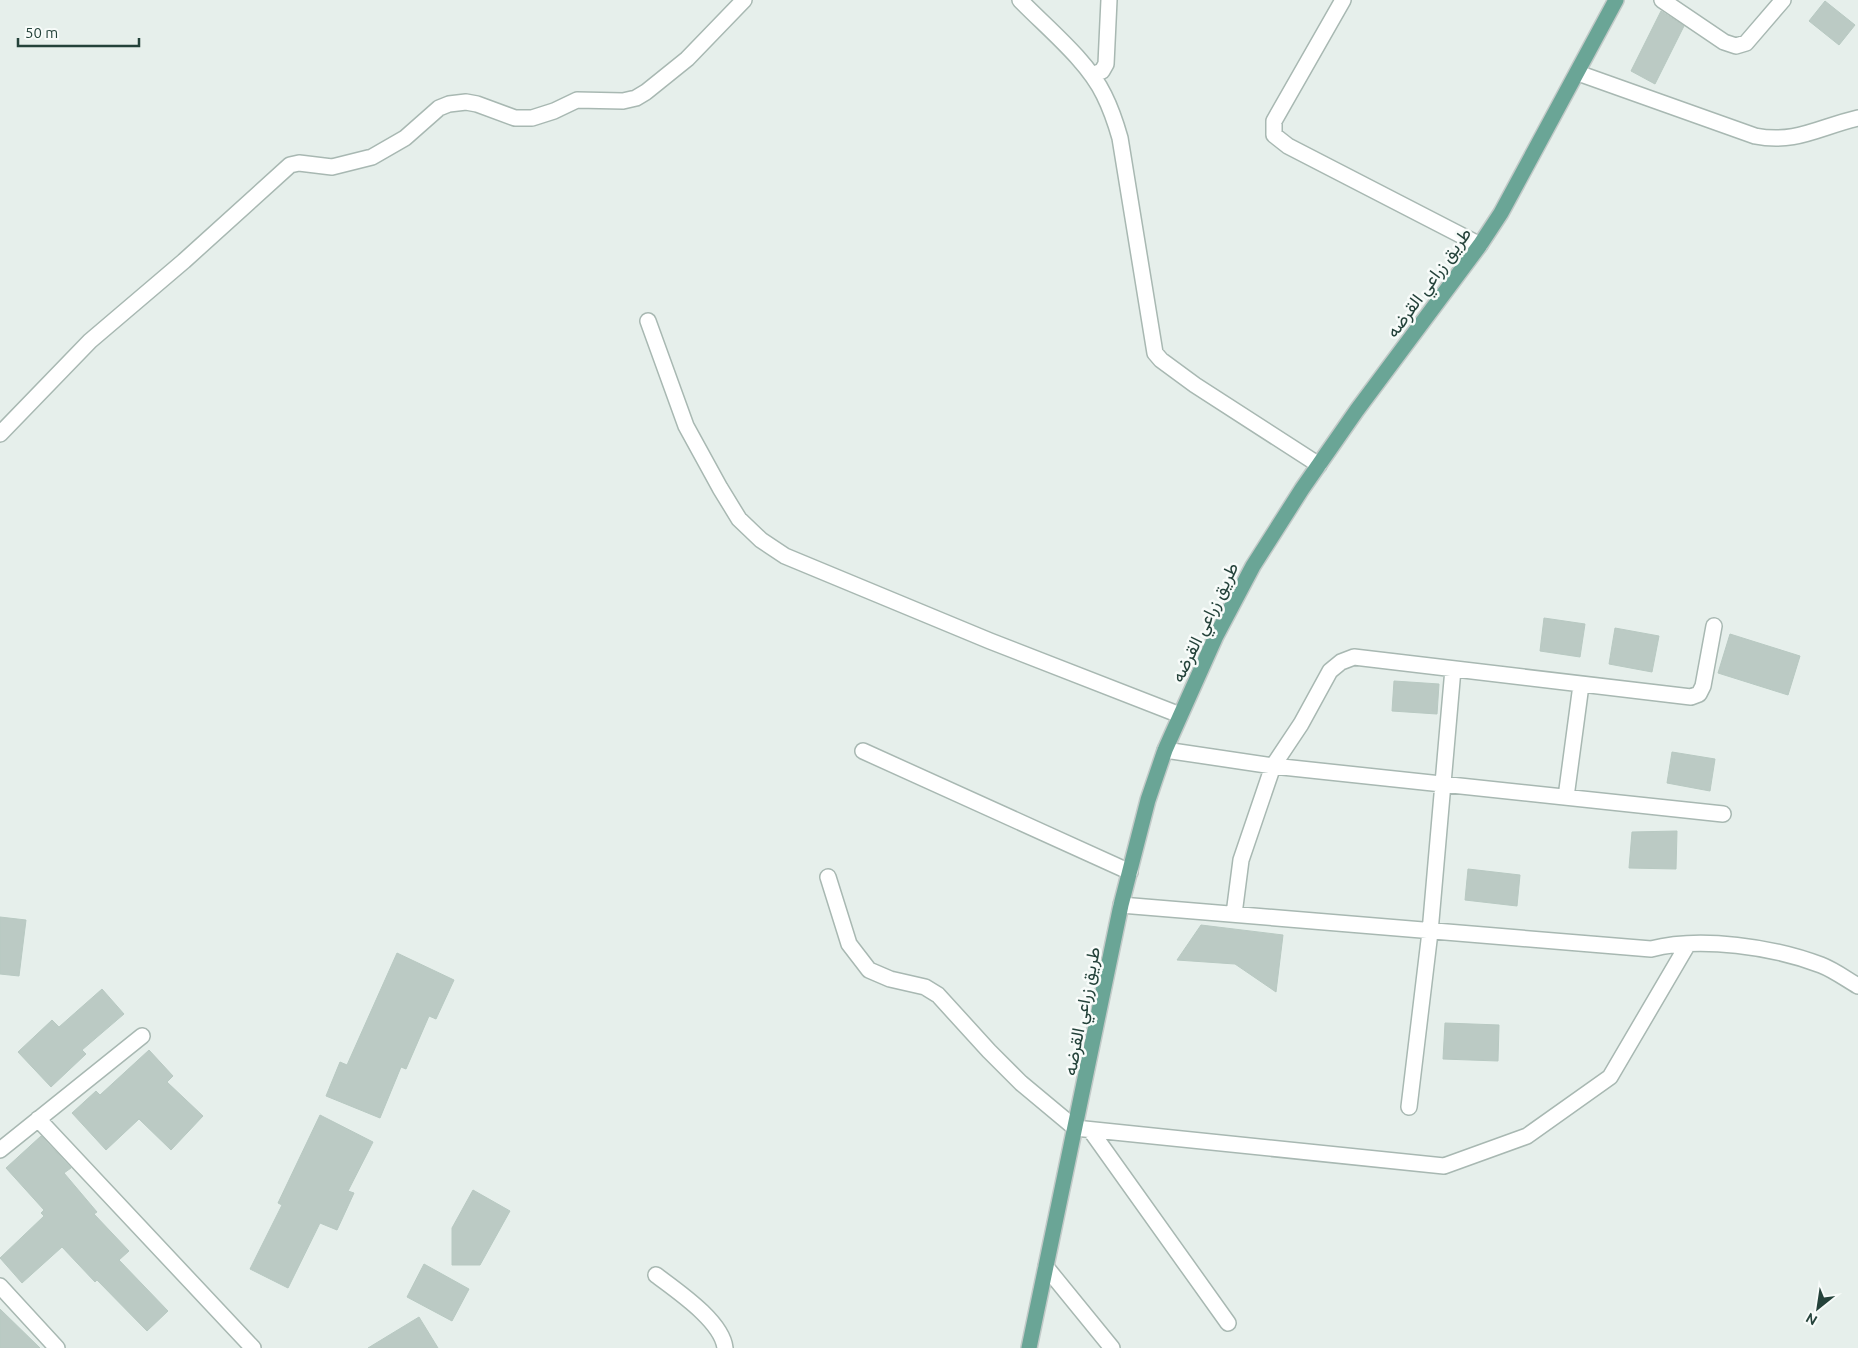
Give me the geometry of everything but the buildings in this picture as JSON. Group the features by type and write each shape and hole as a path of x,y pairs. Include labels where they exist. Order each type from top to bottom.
{"main road":[{"name":"طريق زراعي القرضه","path":"1029,1348 1122,905 1148,800 1165,750 1180,715 1216,636 1253,566 1319,465 1480,245 1524,173 1616,0"}],"street":[{"path":"0,434 90,341 184,261 290,165 299,163 332,167 372,157 405,138 439,108 449,104 466,102 477,104 514,118 532,118 554,112 577,100 623,101 636,98 687,58 744,0"},
{"path":"1020,0 1092,75 1104,94 1120,138 1155,353 1161,360 1195,385 1319,465"},
{"path":"1092,75 1102,71 1106,64 1109,0"},
{"path":"1343,0 1274,121 1274,135 1288,146 1480,245"},
{"path":"1662,0 1724,42 1736,46 1746,43 1783,0"},
{"path":"1578,73 1755,136 1775,140 1796,138 1858,118"},
{"path":"648,321 686,426 739,519 761,540 785,556 990,641 1180,715"},
{"path":"1234,914 1241,860 1273,766 1301,724 1320,686 1330,671 1340,662 1354,657 1691,697 1699,694 1703,686 1714,626"},
{"path":"1409,1107 1430,932 1453,669"},
{"path":"1566,797 1581,685"},
{"path":"1165,750 1273,766 1723,814"},
{"path":"863,751 1130,872"},
{"path":"828,877 850,944 869,970 890,979 926,987 938,995 988,1051 1021,1083 1075,1128 1444,1166 1527,1136 1610,1076 1688,944"},
{"path":"1122,905 1651,949 1688,944 1713,944 1789,955 1823,966 1858,986"},
{"path":"0,1150 142,1036"},
{"path":"38,1119 253,1348"},
{"path":"1090,1131 1228,1323"},
{"path":"1046,1267 1112,1348"},
{"path":"656,1275 713,1324 724,1341 725,1348"},
{"path":"0,1286 56,1348"}]}
